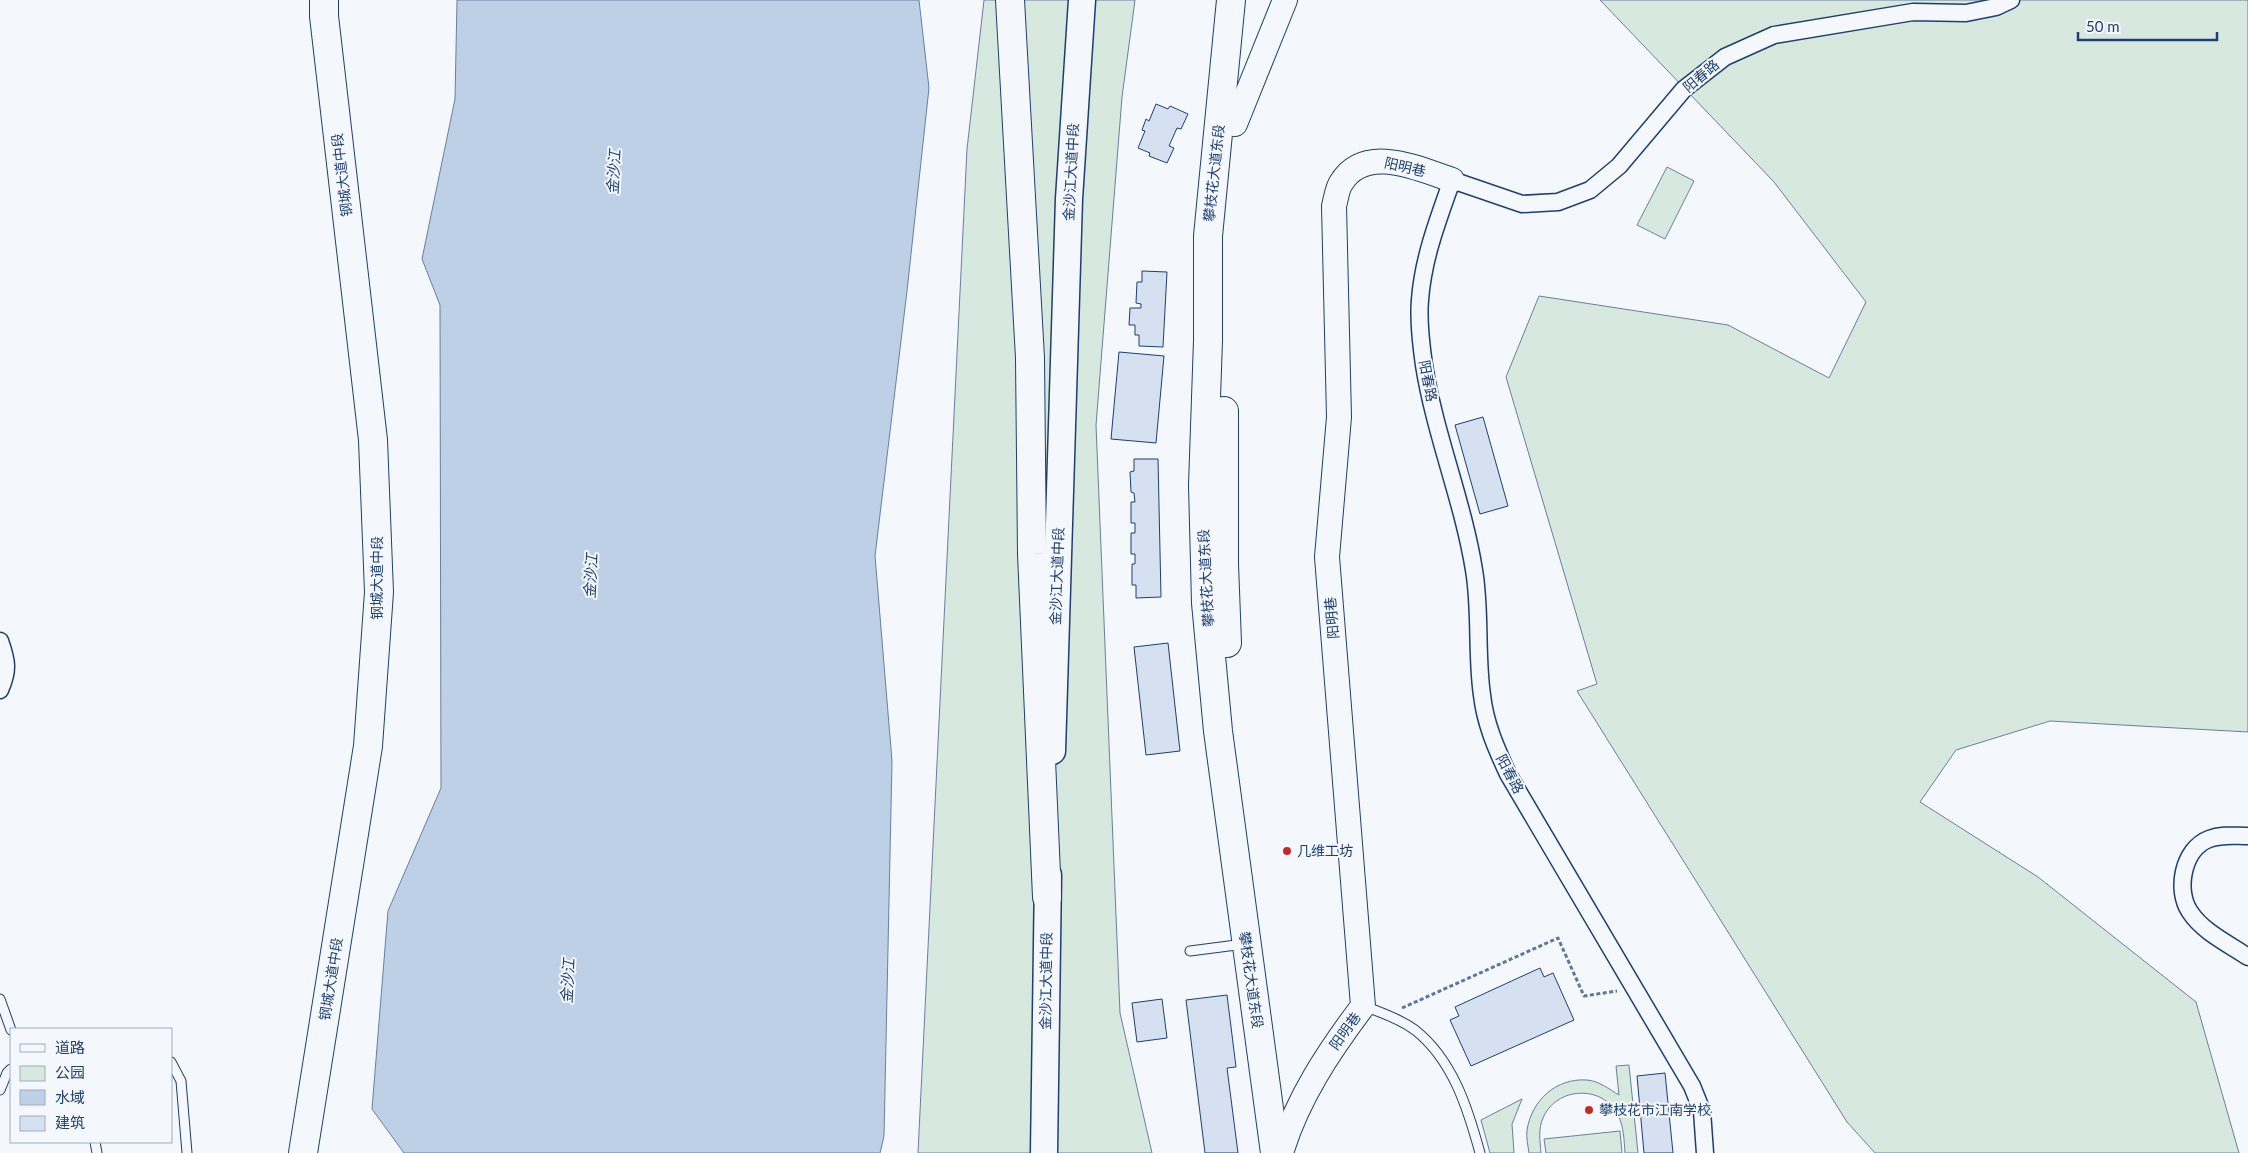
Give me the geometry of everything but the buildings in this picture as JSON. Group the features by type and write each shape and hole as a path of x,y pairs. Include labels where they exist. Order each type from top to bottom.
{"highway":[{"name":"钢城大道中段","path":"303,1153 368,746 379,592 373,440 324,16 324,0"},
{"path":"1010,0 1030,358 1032,554 1046,772 1047,897"},
{"name":"攀枝花大道东段","path":"1231,0 1208,236 1208,340 1203,485 1206,603 1218,732 1275,1153"},
{"name":"攀枝花大道东段","path":"1245,0 1226,238 1223,445 1224,564 1229,694 1287,1145"}],"main road":[{"name":"金沙江大道中段","path":"1046,772 1069,200 1082,0"},
{"name":"金沙江大道中段","path":"1044,1153 1047,897"}],"street":[{"path":"1235,124 1285,0"},
{"name":"阳春路","path":"1705,1153 1702,1111 1692,1086 1508,774 1491,737 1482,695 1476,581 1470,541 1434,415 1421,345 1419,302 1427,253 1452,180 1522,204 1558,202 1590,190 1619,166 1684,89 1725,57 1774,35 1913,12 1966,13 1996,7 2011,0"},
{"name":"阳明巷","path":"1287,1145 1322,1064 1363,1006 1327,558 1339,417 1334,206 1341,183 1356,166 1380,161 1404,164 1452,180"},
{"path":"0,641 6,659 7,674 0,690"},
{"path":"2248,836 2210,838 2202,843 2195,849 2184,870 2181,884 2183,898 2189,911 2199,924 2248,957"}],"lane":[{"path":"1190,951 1247,944"},
{"path":"0,999 10,1028"},
{"path":"1363,1006 1388,1014 1415,1030 1437,1053 1455,1081 1471,1118 1480,1153"},
{"path":"172,1064 181,1081 188,1153"},
{"path":"0,1090 7,1072 10,1070"}],"path":[{"path":"1388,1014 1558,938 1584,996 1635,989"}],"green space":[{"path":"984,0 1135,0 1122,97 1096,425 1120,1013 1152,1153 918,1153 967,149"},
{"path":"1600,0 2248,0 2248,732 2050,721 1956,750 1920,802 2038,877 2196,1002 2239,1153 1875,1153 1847,1122 1577,691 1597,684 1506,377 1539,296 1728,325 1829,378 1866,302 1774,182"},
{"path":"1667,167 1694,181 1665,239 1637,225"},
{"path":"1629,1065 1638,1153 1625,1153 1621,1124 1618,1115 1611,1105 1591,1094 1579,1093 1568,1095 1558,1100 1549,1108 1540,1126 1541,1153 1529,1153 1527,1133 1530,1119 1534,1109 1547,1093 1565,1083 1587,1080 1600,1084 1619,1095 1616,1066"},
{"path":"1522,1099 1512,1124 1514,1153 1490,1153 1481,1120"},
{"path":"1620,1131 1622,1153 1546,1153 1544,1139"}],"water":[{"name":"金沙江","path":"457,0 919,0 929,88 875,556 892,761 884,1136 880,1153 404,1153 372,1109 388,911 441,788 440,305 422,259 455,99"}],"place":[{"name":"几维工坊","path":"1287,851"},
{"name":"攀枝花市江南学校","path":"1589,1110"}]}
